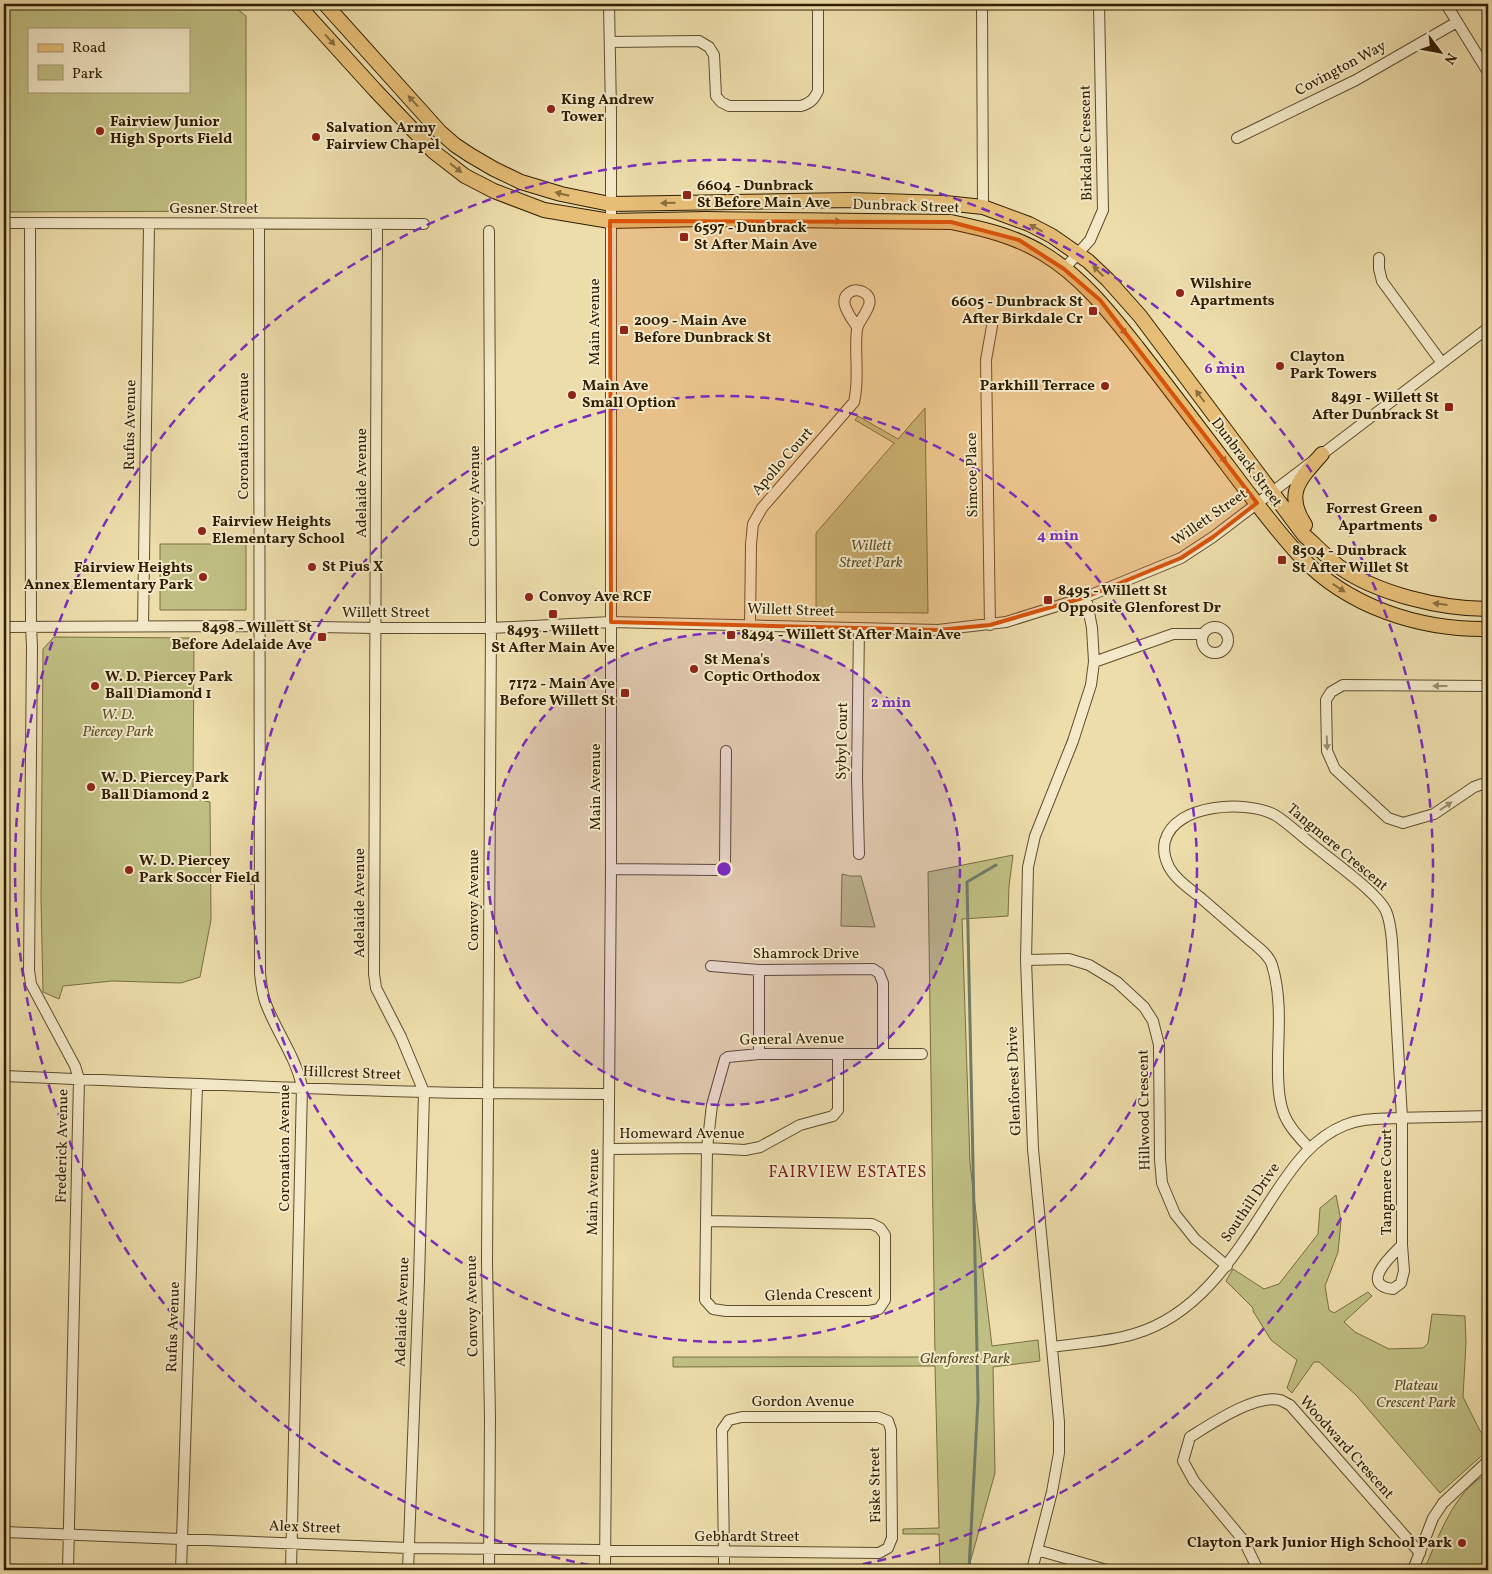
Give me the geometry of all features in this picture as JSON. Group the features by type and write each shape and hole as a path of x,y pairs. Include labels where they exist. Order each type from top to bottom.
{"main road":[{"name":"Dunbrack Street","path":"297,4 434,152 465,176 494,191 544,210 610,221 705,219 951,222 985,229 1020,240 1045,254 1100,300 1257,503 1300,556 1324,578 1368,605 1392,615 1444,627 1488,629"},
{"name":"Dunbrack Street","path":"325,4 440,132 455,145 494,169 521,182 561,194 610,204 850,200 945,203 983,207 1029,224 1078,253 1108,280 1140,316 1304,534 1325,555 1340,567 1372,585 1416,601 1488,609"},
{"path":"1322,454 1301,478 1296,486 1294,496 1299,515 1325,555"}],"street":[{"name":"Main Avenue","path":"606,1570 611,869 609,4"},
{"path":"610,42 699,41 709,47 714,55 716,96 721,102 729,106 802,106 814,99 818,90 818,4"},
{"path":"982,4 983,207"},
{"name":"Birkdale Crescent","path":"1064,269 1090,240 1103,210 1099,4"},
{"path":"1446,4 1488,72"},
{"name":"Covington Way","path":"1237,138 1356,80 1457,22"},
{"name":"Gesner Street","path":"4,223 149,225 424,224"},
{"name":"Frederick Avenue","path":"30,224 32,666 28,970 31,984 75,1066 79,1079 68,1570"},
{"name":"Coronation Avenue","path":"259,224 258,626 260,973 262,992 266,1005 294,1060 302,1087 291,1570"},
{"name":"Rufus Avenue","path":"143,626 149,225"},
{"name":"Adelaide Avenue","path":"377,225 374,974 376,988 401,1038 424,1092 408,1570"},
{"name":"Convoy Avenue","path":"489,231 491,628 487,1263 490,1417 489,1570"},
{"path":"1379,258 1382,281 1442,363"},
{"name":"Simcoe Place","path":"990,625 986,360 992,326"},
{"name":"Apollo Court","path":"750,624 753,524 762,508 854,402 857,390 857,327"},
{"name":"Willett Street","path":"4,627 258,626 491,628 611,622 938,630 1006,622 1086,597 1182,558 1214,537 1488,328"},
{"name":"Glenforest Drive","path":"1032,1570 1052,1492 1058,1453 1059,1422 1033,1149 1026,960 1028,867 1035,836 1073,741 1090,685 1094,662 1092,628 1086,597"},
{"name":"Sybyl Court","path":"859,628 857,778 859,854"},
{"path":"1094,662 1173,634 1203,634"},
{"path":"1488,686 1343,685 1331,692 1326,700 1327,751 1335,769 1388,818 1403,823 1434,814 1474,787 1488,782"},
{"path":"611,869 717,870 725,865 726,751"},
{"name":"Tangmere Crescent","path":"1309,1148 1292,1128 1282,1108 1278,1089 1280,1017 1278,986 1272,962 1259,948 1180,881 1169,867 1165,855 1165,841 1172,827 1194,811 1213,808 1248,807 1275,815 1363,887 1378,900 1386,911 1391,926 1402,1118"},
{"name":"Hillwood Crescent","path":"1026,960 1069,959 1089,965 1117,982 1144,1007 1153,1022 1159,1045 1162,1183 1175,1214 1185,1227 1195,1239 1227,1266"},
{"name":"Shamrock Drive","path":"712,966 759,970 873,969 879,973 883,983 883,1054"},
{"path":"759,970 759,1054"},
{"name":"General Avenue","path":"707,1148 712,1105 725,1059 728,1057 759,1054 922,1054"},
{"name":"Homeward Avenue","path":"610,1149 707,1148 745,1150 760,1148 800,1125 832,1116 838,1110 838,1054"},
{"name":"Hillcrest Street","path":"4,1076 197,1085 424,1092 609,1094"},
{"name":"Rufus Avenue","path":"181,1570 197,1085"},
{"name":"Southill Drive","path":"1052,1346 1127,1336 1161,1323 1180,1311 1196,1298 1227,1266 1294,1165 1309,1148 1325,1135 1358,1120 1488,1116"},
{"name":"Tangmere Court","path":"1402,1118 1402,1245"},
{"name":"Glenda Crescent","path":"706,1221 872,1224 880,1228 885,1235 885,1300 880,1310 869,1311 726,1311 714,1309 705,1300 706,1221 707,1148"},
{"name":"Woodward Crescent","path":"1258,1570 1244,1541 1194,1481 1183,1461 1190,1438 1222,1417 1254,1402 1279,1400 1290,1405 1420,1553"},
{"name":"Gordon Avenue","path":"724,1552 722,1430 730,1420 742,1417 878,1417 888,1421"},
{"name":"Fiske Street","path":"888,1421 891,1430 892,1538 888,1548"},
{"path":"1413,1570 1433,1518 1442,1503 1488,1461"},
{"name":"Alex Street","path":"4,1532 408,1548 606,1551"},
{"name":"Gebhardt Street","path":"606,1551 879,1553 888,1548"},
{"path":"1037,1550 1107,1570"},
{"path":"724,1552 724,1570"}],"highlighted area":[{"path":"610,221 951,222 1019,240 1064,269 1100,300 1257,503 1213,537 1181,558 1086,597 990,625 938,630 611,622"}],"green space":[{"path":"4,4 231,4 246,16 246,211 4,212"},
{"name":"Willett Street Park","path":"925,408 928,613 816,612 816,533 894,443 855,420 858,416 898,439"},
{"name":"Fairview Heights Annex Elementary Park","path":"160,544 246,544 246,610 160,610"},
{"name":"W. D. Piercey Park","path":"54,637 194,638 193,798 210,802 211,920 200,977 181,983 112,981 63,986 59,999 43,992 41,898 43,649"},
{"name":"Glenforest Park","path":"1013,855 1008,916 962,919 970,1163 992,1346 1038,1340 1040,1361 993,1367 995,1473 968,1570 940,1570 939,1534 903,1534 903,1529 939,1528 935,1366 673,1367 673,1357 935,1357 928,872"},
{"path":"842,874 861,876 875,927 841,926"},
{"name":"Plateau Crescent Park","path":"1336,1195 1341,1221 1338,1252 1325,1286 1329,1310 1334,1313 1368,1292 1372,1296 1344,1322 1355,1332 1389,1349 1423,1348 1428,1343 1432,1314 1465,1316 1466,1343 1463,1397 1480,1431 1488,1439 1488,1450 1440,1493 1356,1395 1319,1362 1314,1362 1292,1393 1287,1388 1297,1360 1271,1340 1253,1308 1226,1281 1233,1269 1264,1289 1279,1284 1318,1234 1320,1208"},
{"name":"Clayton Park Junior High School Park","path":"1488,1473 1488,1570 1424,1570 1448,1516 1456,1503 1465,1491"}],"waterway":[{"path":"969,1570 978,1399 967,882 996,865"}],"place":[{"name":"King Andrew Tower","path":"551,109"},
{"name":"Fairview Junior High Sports Field","path":"100,131"},
{"name":"Salvation Army Fairview Chapel","path":"316,137"},
{"name":"6604 - Dunbrack St Before Main Ave","path":"687,195"},
{"name":"6597 - Dunbrack St After Main Ave","path":"684,237"},
{"name":"Wilshire Apartments","path":"1180,293"},
{"name":"6605 - Dunbrack St After Birkdale Cr","path":"1093,311"},
{"name":"2009 - Main Ave Before Dunbrack St","path":"624,330"},
{"name":"Clayton Park Towers","path":"1280,366"},
{"name":"Parkhill Terrace","path":"1105,386"},
{"name":"Main Ave Small Option","path":"572,395"},
{"name":"8491 - Willett St After Dunbrack St","path":"1449,407"},
{"name":"Forrest Green Apartments","path":"1433,518"},
{"name":"Fairview Heights Elementary School","path":"202,531"},
{"name":"8504 - Dunbrack St After Willet St","path":"1282,560"},
{"name":"St Pius X","path":"312,567"},
{"name":"Fairview Heights Annex Elementary Park","path":"203,577"},
{"name":"Convoy Ave RCF","path":"529,597"},
{"name":"8495 - Willett St Opposite Glenforest Dr","path":"1048,600"},
{"name":"8493 - Willett St After Main Ave","path":"553,614"},
{"name":"8494 - Willett St After Main Ave","path":"731,635"},
{"name":"8498 - Willett St Before Adelaide Ave","path":"322,637"},
{"name":"St Mena's Coptic Orthodox","path":"694,669"},
{"name":"W. D. Piercey Park Ball Diamond 1","path":"95,686"},
{"name":"7172 - Main Ave Before Willett St","path":"625,693"},
{"name":"W. D. Piercey Park Ball Diamond 2","path":"91,787"},
{"name":"W. D. Piercey Park Soccer Field","path":"129,870"},
{"name":"Clayton Park Junior High School Park","path":"1462,1543"}],"district":[{"name":"FAIRVIEW ESTATES","path":"848,1173"}]}
